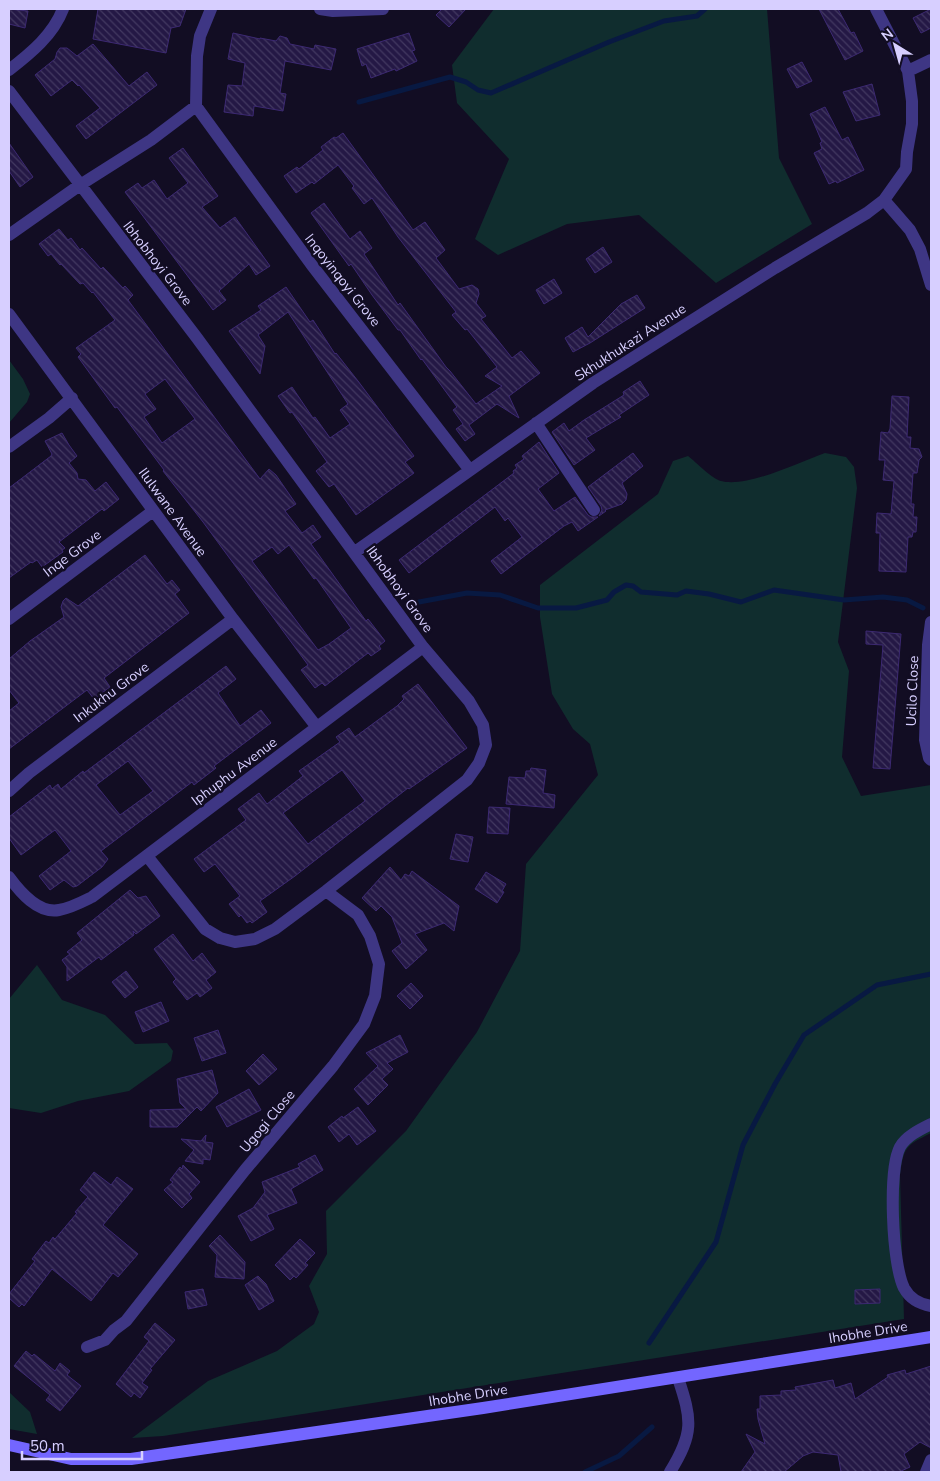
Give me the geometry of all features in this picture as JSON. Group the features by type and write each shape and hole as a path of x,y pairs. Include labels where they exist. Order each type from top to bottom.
{"street":[{"path":"9,70 39,45 52,30 63,9"},
{"path":"9,235 80,185 151,140 196,106 197,56 200,36 211,9"},
{"path":"320,9 333,11 383,9"},
{"name":"Skhukhukazi Avenue","path":"355,552 601,378 884,200 906,169 912,124 912,101 908,71 876,9"},
{"path":"908,71 931,60"},
{"name":"Ibhobhoyi Grove","path":"9,92 197,338 423,647 469,702 480,719 486,744 479,763 467,780 326,892 275,929 255,939 235,942 220,938 205,929 147,856"},
{"name":"Inqoyinqoyi Grove","path":"196,106 311,264 469,470"},
{"path":"884,200 910,230 920,249 931,285"},
{"name":"Ilulwane Avenue","path":"9,314 153,511 316,726"},
{"path":"9,447 49,418 72,398"},
{"path":"536,423 594,510"},
{"name":"Inqe Grove","path":"9,619 153,511"},
{"name":"Inkukhu Grove","path":"9,791 35,768 233,618"},
{"name":"Ucilo Close","path":"931,622 928,645 925,740 931,760"},
{"name":"Iphuphu Avenue","path":"9,877 31,901 46,909 58,910 92,897 423,647"},
{"name":"Ugogi Close","path":"87,1347 105,1340 114,1330 126,1322 245,1170 333,1066 364,1024 375,996 379,964 370,936 358,915 326,892"},
{"path":"931,1124 900,1146 893,1186 894,1229 899,1276 904,1289 912,1298 919,1303 931,1306"},
{"name":"Ihobhe Drive","path":"9,1445 71,1459 131,1459 678,1378 931,1337"},
{"path":"670,1472 688,1435 690,1422 678,1378"},
{"path":"926,1472 931,1460"}],"green space":[{"path":"494,9 767,9 779,158 812,224 716,283 639,215 567,224 498,255 475,239 509,159 457,103 452,65"},
{"path":"9,360 23,379 30,394 27,402 9,423"},
{"path":"825,453 846,457 854,467 857,488 838,642 849,671 842,757 861,796 931,785 931,1133 907,1148 900,1175 904,1319 163,1436 132,1438 208,1381 277,1351 314,1324 319,1312 309,1286 327,1254 326,1211 406,1131 477,1032 520,951 526,864 598,775 590,744 573,729 552,694 540,617 540,585 658,494 673,461 688,456 717,480 732,482 759,478"},
{"path":"37,965 62,1000 105,1015 135,1044 167,1043 173,1051 171,1061 129,1091 78,1101 41,1113 9,1108 9,999"},
{"path":"9,1392 30,1412 37,1434 9,1429"}],"building":[{"path":"9,9 28,11 25,28 9,24"},
{"path":"98,9 186,9 180,26 171,28 166,53 93,39"},
{"path":"442,9 466,9 449,27 436,15"},
{"path":"819,9 838,9 851,33 854,32 863,51 845,60"},
{"path":"931,9 931,28 921,33 913,18"},
{"path":"233,33 276,41 280,36 287,38 290,44 314,49 315,45 336,49 331,70 285,61 280,93 286,94 283,111 254,106 253,116 224,112 228,85 242,86 245,63 228,59"},
{"path":"409,33 415,50 412,51 417,61 396,71 395,69 371,78 366,64 362,66 357,49"},
{"path":"93,44 129,86 147,72 157,85 86,139 76,126 100,108 72,80 51,96 35,75 55,59 60,48 67,48 77,56"},
{"path":"802,62 812,81 797,88 787,69"},
{"path":"872,84 880,115 856,121 843,92"},
{"path":"825,107 842,140 848,137 864,170 837,183 836,181 829,184 814,153 822,149 820,143 822,142 810,114"},
{"path":"343,133 413,230 425,222 445,250 436,258 459,289 472,285 478,289 479,294 476,303 486,316 481,319 512,358 521,351 540,373 509,396 519,418 497,404 469,425 475,434 465,441 456,429 463,424 453,410 457,407 372,295 351,264 349,266 311,213 324,203 350,239 360,231 372,248 364,254 398,305 400,303 446,367 476,404 502,386 485,376 497,367 467,329 465,330 452,315 456,312 398,237 372,198 364,204 352,188 354,186 338,165 314,184 312,182 296,193 284,176 297,167 299,169 323,150 321,147"},
{"path":"9,143 33,177 20,187 9,171"},
{"path":"183,148 218,196 202,207 220,228 235,217 270,266 256,275 249,264 219,291 226,300 213,310 125,192 138,183 142,188 154,180 167,199 188,183 169,158"},
{"path":"59,229 68,240 71,238 80,250 82,248 101,269 103,267 123,288 125,286 133,295 128,300 260,479 269,469 276,475 296,504 285,511 302,533 313,525 321,537 311,544 366,621 368,619 385,641 379,646 381,649 371,656 368,653 325,686 322,683 315,688 301,670 308,665 78,357 81,354 76,348 115,320 93,292 83,283 80,284 51,254 48,256 39,244","holes":["165,379 195,419 162,443 144,417 156,409 145,394","289,545 314,579 316,578 351,628 318,650 252,561 272,547 278,554"]},
{"path":"603,247 612,262 595,273 586,259"},
{"path":"554,279 562,293 544,304 536,290"},
{"path":"286,287 310,322 313,320 335,354 358,381 414,456 405,462 414,473 356,515 334,484 329,487 316,471 327,462 292,412 290,413 278,396 292,387 313,418 315,417 330,438 350,424 340,410 348,404 288,312 258,335 265,346 260,374 229,331 261,310 258,306"},
{"path":"637,295 645,308 573,352 565,338 582,327 588,337 621,304"},
{"path":"640,381 649,395 619,415 621,417 586,438 595,450 574,465 552,432 564,423 569,431 624,395 623,392"},
{"path":"892,396 909,397 907,437 911,437 910,448 919,449 922,457 919,460 917,473 913,473 911,504 914,504 913,517 917,517 916,532 913,532 912,537 908,537 906,572 879,571 880,533 876,533 877,513 891,514 894,481 883,480 885,460 879,460 881,432 888,433 890,429"},
{"path":"62,433 77,456 69,463 77,473 78,479 86,480 95,491 106,482 119,499 104,511 102,509 59,542 65,548 62,550 63,552 42,567 37,560 31,562 9,578 9,488 51,456 52,454 45,441"},
{"path":"539,442 559,473 538,489 554,511 575,497 588,515 598,517 578,531 572,522 564,526 501,574 491,561 522,537 508,518 505,521 495,507 409,573 399,560 514,473 513,471 517,468 515,465 524,459 522,456"},
{"path":"633,453 643,466 622,483 627,494 626,500 622,504 605,510 599,516 602,510 601,506 588,487"},
{"path":"145,555 167,584 172,580 180,590 175,594 189,613 104,678 110,687 94,699 87,690 9,749 9,711 19,703 9,690 9,659 30,641 64,617 61,607 66,598 78,606"},
{"path":"866,631 901,634 890,769 873,768 883,645 866,644"},
{"path":"226,666 236,679 218,693 240,726 261,710 271,723 214,766 216,768 194,785 192,782 101,851 108,859 102,867 77,886 73,887 64,880 50,890 39,876 71,851 55,830 21,855 9,838 9,817 50,785 52,789 58,784 61,789 83,771 84,773","holes":["128,761 153,791 120,815 96,785"]},
{"path":"418,684 467,748 408,788 260,901 267,912 252,923 250,921 247,923 241,915 239,917 229,904 240,896 215,864 204,872 194,859 246,820 238,809 259,793 267,804 303,776 299,771 340,742 336,737 349,728 355,737 397,706 404,699 402,696","holes":["342,770 365,801 308,844 283,813"]},
{"path":"531,768 546,770 543,793 555,795 554,808 506,804 509,777 525,778 526,771 530,771"},
{"path":"489,807 510,808 508,834 487,833"},
{"path":"456,834 473,837 468,862 450,859"},
{"path":"390,867 401,880 405,874 409,876 412,871 459,906 454,931 444,923 415,934 427,950 406,969 392,951 402,943 392,917 381,906 376,911 362,898"},
{"path":"486,872 506,884 502,891 504,892 497,903 475,889"},
{"path":"130,890 138,898 146,896 160,916 136,934 133,931 134,935 101,960 99,957 67,981 67,967 62,960 70,954 67,952 82,940 77,933"},
{"path":"173,934 193,961 202,953 216,972 206,980 212,988 200,997 197,993 187,1000 173,982 176,979 154,949"},
{"path":"126,971 138,987 125,998 112,982"},
{"path":"411,983 423,996 410,1009 397,996"},
{"path":"161,1002 169,1021 143,1032 135,1012"},
{"path":"218,1030 226,1053 202,1061 194,1038"},
{"path":"400,1035 408,1052 387,1063 393,1069 382,1079 388,1085 368,1105 354,1089 378,1066 366,1053"},
{"path":"263,1054 277,1069 259,1085 246,1071"},
{"path":"212,1070 218,1093 201,1111 197,1107 177,1127 150,1127 150,1110 186,1109 180,1103 177,1079"},
{"path":"249,1089 261,1110 227,1127 216,1107"},
{"path":"358,1107 376,1131 357,1145 349,1134 339,1142 328,1127"},
{"path":"206,1135 205,1142 213,1143 210,1160 203,1159 203,1164 185,1161 194,1150 181,1139 201,1141"},
{"path":"315,1155 323,1170 291,1189 297,1203 267,1215 274,1229 251,1241 238,1216 253,1208 265,1192 262,1182 300,1167 298,1164"},
{"path":"183,1165 200,1182 189,1194 192,1198 182,1208 164,1190 173,1182 170,1180 180,1167 182,1169"},
{"path":"94,1172 111,1185 117,1177 133,1189 103,1225 138,1254 118,1277 113,1273 91,1301 52,1269 24,1306 22,1304 19,1307 9,1298 9,1294 35,1261 32,1259 46,1241 49,1243 53,1237 55,1239 77,1213 75,1212 88,1197 80,1190"},
{"path":"220,1235 245,1262 244,1279 215,1277 217,1255 209,1246"},
{"path":"300,1239 315,1253 305,1263 308,1265 296,1278 294,1276 290,1280 275,1265"},
{"path":"258,1276 266,1284 274,1301 259,1310 245,1285"},
{"path":"203,1289 207,1305 188,1309 185,1292"},
{"path":"880,1289 880,1303 855,1304 855,1290"},
{"path":"155,1323 175,1340 150,1369 152,1370 142,1383 148,1387 140,1398 134,1393 131,1397 116,1384 149,1341 144,1337"},
{"path":"26,1351 32,1356 34,1354 55,1371 60,1363 70,1371 67,1375 81,1386 60,1411 46,1400 50,1395 14,1366"},
{"path":"931,1366 931,1448 920,1442 904,1454 910,1467 899,1472 841,1472 838,1455 813,1452 803,1456 784,1472 741,1472 755,1452 746,1434 765,1444 758,1419 757,1409 760,1409 760,1396 781,1395 781,1391 796,1390 795,1387 833,1380 835,1388 851,1383 855,1399 888,1377 887,1375 905,1370 906,1374"}],"waterway":[{"path":"359,102 450,77 466,82 478,90 491,93 609,42 664,21 697,16 705,9"},
{"path":"419,602 467,593 500,595 538,608 576,608 607,600 614,592 626,585 633,586 641,592 677,595 686,591 709,594 741,602 774,590 844,600 883,597 907,600 923,608"},
{"path":"649,1343 716,1242 743,1145 775,1084 804,1035 877,985 931,974"},
{"path":"585,1472 619,1456 652,1427"}]}
